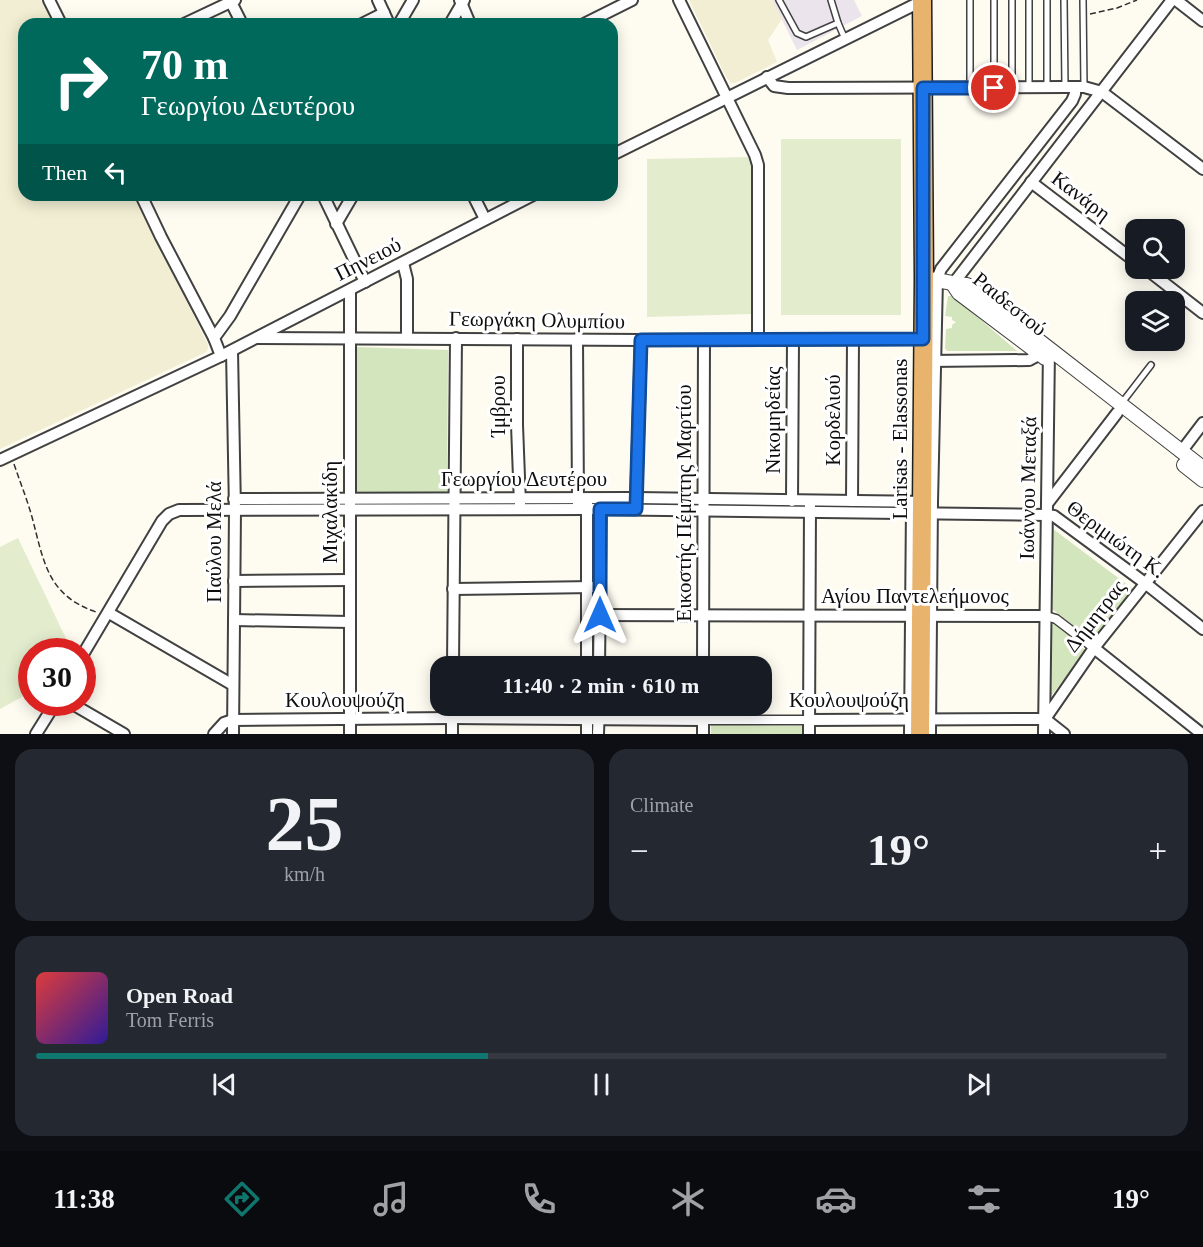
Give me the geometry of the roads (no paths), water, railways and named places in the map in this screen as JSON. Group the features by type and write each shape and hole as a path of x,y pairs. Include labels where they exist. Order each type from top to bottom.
{"highway":[{"name":"Larisas - Elassonas","path":"920,727 922,507 929,361 923,339 931,279 923,88 922,0"}],"street":[{"path":"50,0 58,18"},
{"path":"378,0 386,18"},
{"path":"402,18 412,0"},
{"path":"596,18 632,0"},
{"path":"679,0 758,165 758,340"},
{"path":"618,152 922,0"},
{"path":"931,279 953,284 1174,0 1203,21"},
{"path":"197,18 232,1 239,18"},
{"path":"453,18 462,1"},
{"path":"462,1 468,18"},
{"path":"374,18 384,13"},
{"path":"767,77 772,84 780,88 1074,87 1102,92 1203,169"},
{"path":"1046,355 1029,360 929,361 931,279 1072,101 1075,94 1074,87"},
{"name":"Κανάρη","path":"1031,182 1125,254"},
{"path":"144,201 221,356"},
{"path":"214,338 230,316 297,201"},
{"path":"325,201 365,282"},
{"path":"336,224 349,201"},
{"path":"476,201 485,219"},
{"name":"Πηνειού","path":"5,457 232,351 521,201"},
{"path":"403,263 407,279 406,338"},
{"path":"1159,279 1203,313"},
{"name":"Ραιδεστού","path":"953,284 959,293 1203,468"},
{"name":"Μιχαλακίδη","path":"350,290 350,734"},
{"name":"Γεωργάκη Ολυμπίου","path":"258,338 923,339"},
{"path":"453,656 456,338"},
{"name":"Ίμβρου","path":"517,339 520,504"},
{"path":"578,339 582,504 587,587 587,656"},
{"name":"Κορδελιού","path":"852,501 853,339"},
{"path":"636,504 641,340"},
{"name":"Εικοστής Πέμπτης Μαρτίου","path":"703,656 704,340"},
{"name":"Νικομηδείας","path":"792,501 793,340"},
{"name":"Παύλου Μελά","path":"232,351 233,734"},
{"name":"Ιωάννου Μεταξά","path":"1044,734 1047,509 1046,355"},
{"path":"1047,509 1119,409"},
{"name":"Ραιδεστού","path":"1119,409 1203,480"},
{"path":"1181,452 1203,423"},
{"name":"Γεωργίου Δευτέρου","path":"704,505 792,501 810,506 852,501 922,507"},
{"name":"Γεωργίου Δευτέρου","path":"109,613 162,521 169,514 179,510 234,504 350,503 922,507"},
{"path":"599,656 601,504"},
{"path":"809,734 810,506"},
{"name":"Θεριμιώτη Κ.","path":"922,507 1047,509 1203,629"},
{"name":"Δήμητρας","path":"1044,719 1094,648 1203,511"},
{"path":"234,581 350,580"},
{"path":"453,589 600,587"},
{"path":"93,638 109,613 233,686"},
{"name":"Αγίου Παντελεήμονος","path":"587,615 1046,616 1056,619 1202,734"},
{"path":"234,620 350,622"},
{"path":"36,734 47,716"},
{"path":"93,716 124,734"},
{"path":"587,716 587,734"},
{"path":"598,716 598,734"},
{"path":"703,716 703,734"},
{"path":"452,718 452,734"},
{"name":"Κουλουψούζη","path":"233,720 452,718 809,720 920,727 1044,719"},
{"path":"1044,719 1064,734"},
{"path":"214,734 224,723 233,720"}],"lane":[{"path":"779,0 797,33 806,37 838,23"},
{"path":"831,0 845,39"},
{"path":"970,0 970,88"},
{"path":"994,0 994,88"},
{"path":"1012,0 1012,88"},
{"path":"1029,0 1029,87"},
{"path":"1047,0 1047,87"},
{"path":"1064,0 1074,87"},
{"path":"1074,87 1083,0"},
{"path":"1119,409 1151,365"}]}
